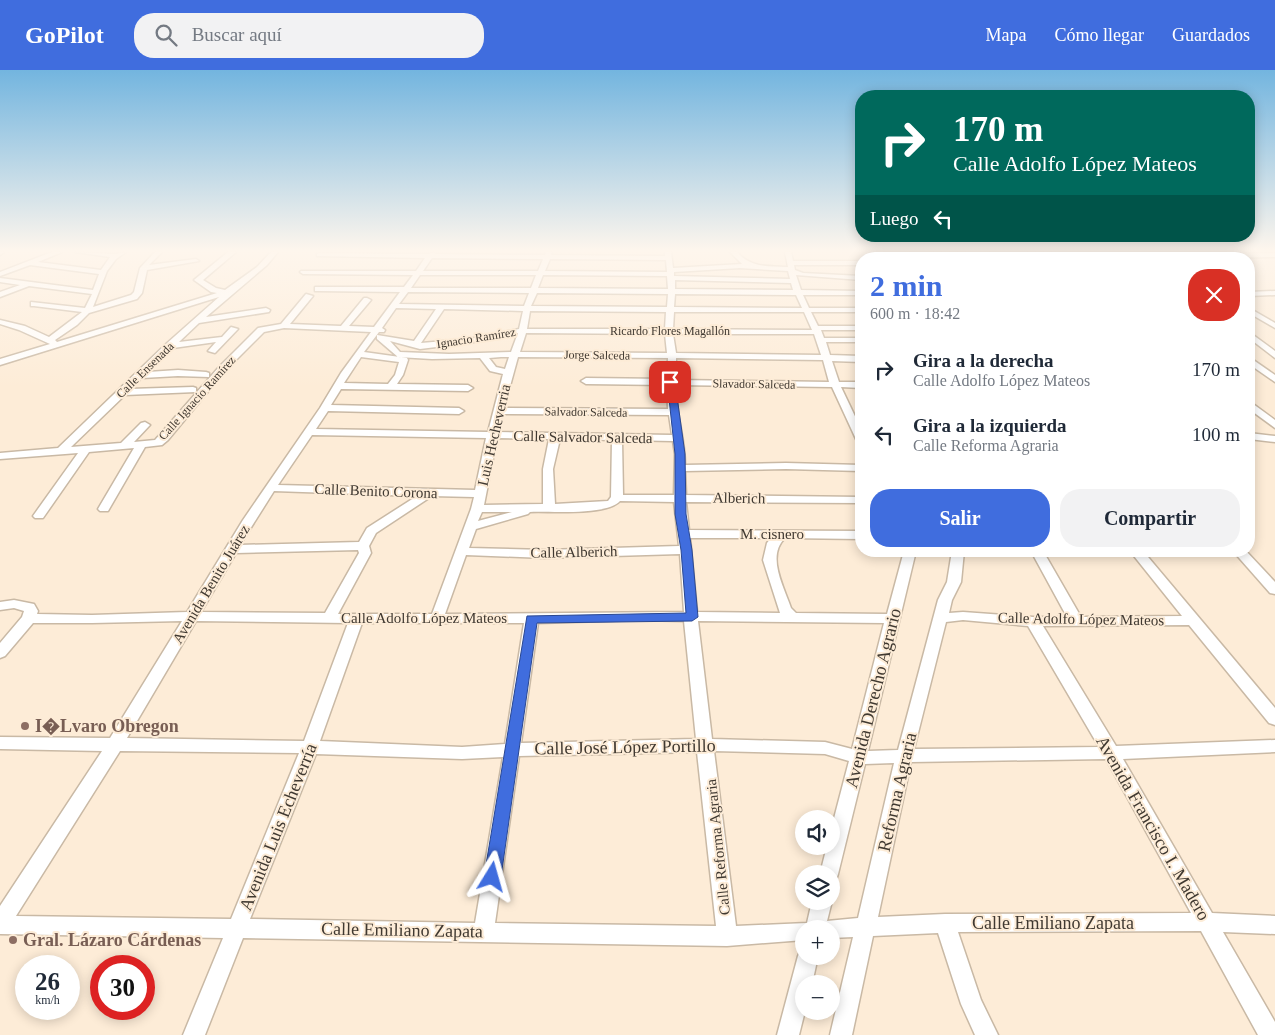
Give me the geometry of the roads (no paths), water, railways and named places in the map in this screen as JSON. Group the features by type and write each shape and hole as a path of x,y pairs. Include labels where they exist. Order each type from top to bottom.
{"street":[{"path":"53,342 88,310 93,297"},
{"path":"34,304 88,310 130,297"},
{"path":"0,362 53,342 209,297"},
{"name":"Calle Ensenada","path":"62,450 221,297"},
{"path":"284,326 308,297"},
{"name":"Avenida Benito Juárez","path":"0,924 116,743 232,549 359,354 376,335 399,297"},
{"name":"Luis Hecheverria","path":"436,618 477,509 508,372 516,354 534,297"},
{"path":"531,308 568,297"},
{"name":"Calle Reforma Agraria","path":"671,297 669,332 672,356 670,382 681,468 679,484 683,534 686,550 692,633 707,745 727,936"},
{"path":"801,297 818,333 835,385 841,397 855,415"},
{"path":"343,329 367,300"},
{"path":"393,306 531,308 598,320 670,308 855,310"},
{"path":"439,356 418,345 434,315 442,307"},
{"path":"198,320 266,310"},
{"path":"1255,314 1275,326"},
{"name":"Ricardo Flores Magallón","path":"523,331 598,320 669,332 818,333"},
{"path":"0,322 13,325 53,342"},
{"path":"0,329 13,325"},
{"name":"Ignacio Ramírez","path":"266,328 284,326 343,329 418,345 455,343 509,331 523,331"},
{"name":"Calle Ignacio Ramírez","path":"0,456 154,444 164,438 222,369 256,334 266,328"},
{"path":"212,351 234,329"},
{"path":"818,333 855,329"},
{"path":"818,333 855,339"},
{"path":"376,335 401,357 399,375 390,387"},
{"path":"170,346 222,339"},
{"path":"1255,340 1275,355"},
{"name":"Jorge Salceda","path":"359,354 401,357 516,354 855,360"},
{"path":"483,356 493,369 508,372"},
{"path":"1255,364 1275,379"},
{"path":"178,373 214,365"},
{"path":"140,375 206,374"},
{"name":"Slavador Salceda","path":"586,381 855,385"},
{"path":"806,385 841,397"},
{"path":"338,386 468,388"},
{"path":"123,392 193,390"},
{"path":"325,408 459,411"},
{"path":"1255,409 1275,425"},
{"name":"Salvador Salceda","path":"498,411 674,412"},
{"path":"124,446 145,425"},
{"name":"Calle Salvador Salceda","path":"308,432 678,438"},
{"path":"549,507 548,469 554,437"},
{"path":"1255,437 1275,440"},
{"path":"477,509 588,507 614,501 617,438"},
{"path":"104,509 141,445"},
{"path":"39,516 86,449"},
{"path":"681,468 786,466 855,468"},
{"name":"Calle Benito Corona","path":"272,488 480,494"},
{"path":"329,618 365,553 364,546 371,531 430,494"},
{"name":"Alberich","path":"614,501 681,497 855,500"},
{"path":"471,526 525,512 532,508"},
{"name":"M. cisnero","path":"683,534 855,535"},
{"path":"783,534 773,544 769,560 785,610 792,618"},
{"path":"232,549 364,546"},
{"name":"Calle Alberich","path":"462,551 545,554 686,550"},
{"name":"Avenida Derecho Agrario","path":"831,865 859,758 891,619 908,557"},
{"name":"Reforma Agraria","path":"841,1035 904,757 945,600 954,582 957,557"},
{"path":"1040,557 1076,620"},
{"path":"1141,557 1275,719"},
{"path":"1245,557 1275,590"},
{"path":"0,606 14,604 29,607 31,611 29,618 0,653"},
{"name":"Calle Adolfo López Mateos","path":"29,618 92,619 191,616 532,619 692,617 891,619"},
{"name":"Calle Adolfo López Mateos","path":"940,618 963,616 1033,622 1193,620"},
{"name":"Avenida Luis Echeverría","path":"194,1035 310,748 357,618"},
{"path":"484,932 532,619"},
{"name":"Avenida Francisco I. Madero","path":"1033,622 1111,753 1270,1035"},
{"name":"Calle José López Portillo","path":"0,743 116,743 462,753 707,745 825,748 859,758 904,757"},
{"path":"904,757 957,754 1111,753 1275,746"},
{"name":"Calle Emiliano Zapata","path":"840,929 945,923 1207,922 1275,925"},
{"path":"945,923 972,1004 987,1035"},
{"name":"Calle Emiliano Zapata","path":"0,924 727,936 795,932"},
{"path":"788,1035 806,965"}],"place":[{"name":"I�Lvaro Obregon","path":"25,726"},
{"name":"Gral. Lázaro Cárdenas","path":"13,940"}]}
